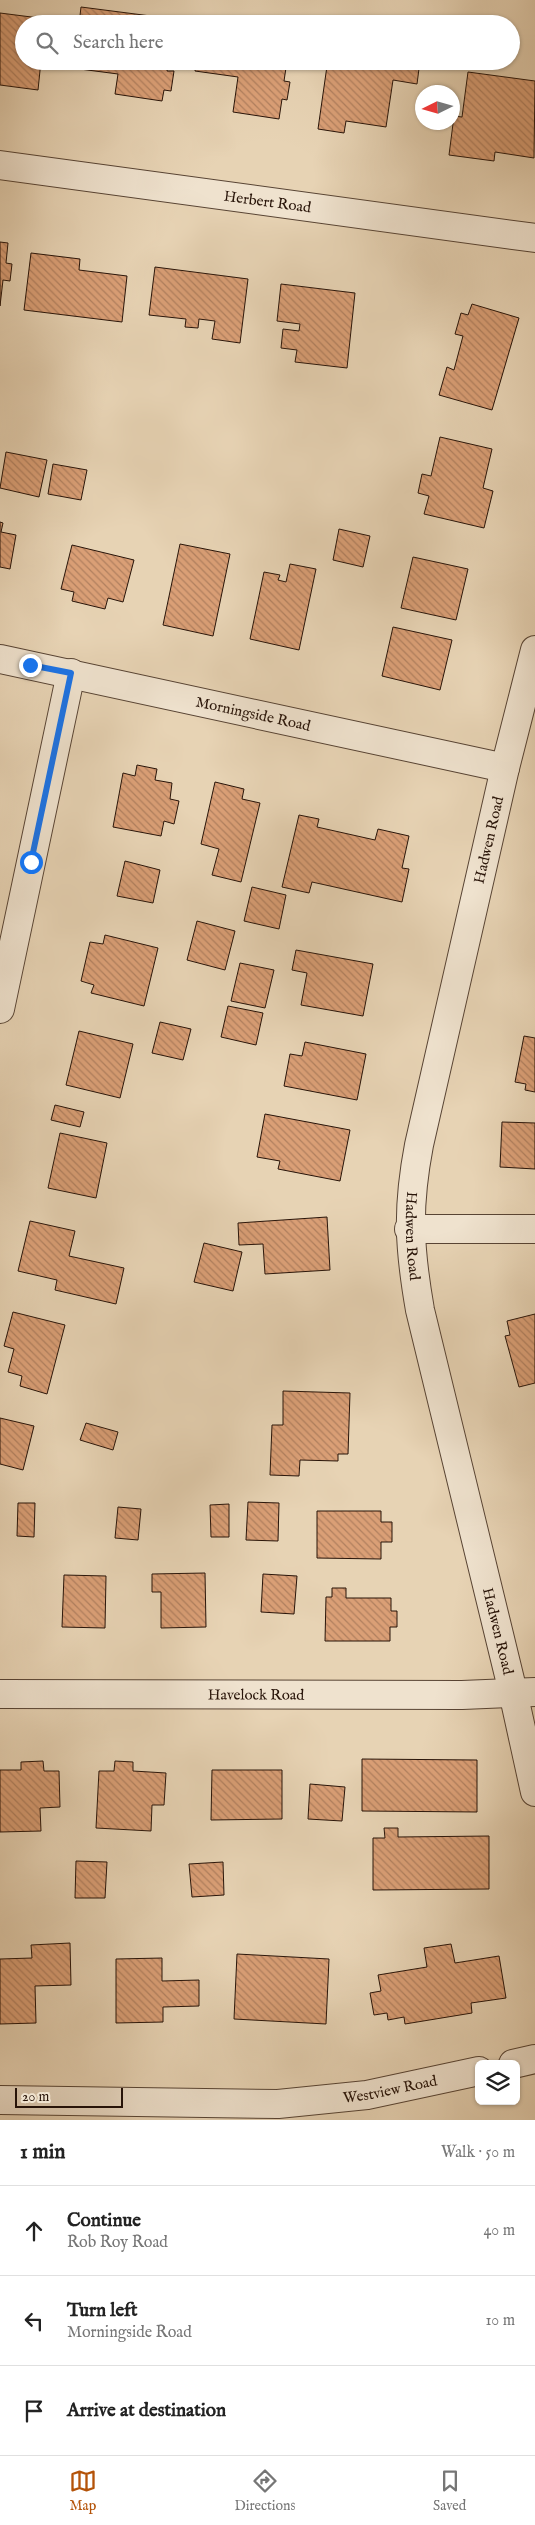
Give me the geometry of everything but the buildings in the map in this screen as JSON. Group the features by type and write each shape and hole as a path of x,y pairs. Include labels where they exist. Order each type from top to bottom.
{"street":[{"name":"Herbert Road","path":"0,164 535,238"},
{"name":"Hadwen Road","path":"535,650 525,736 506,768 418,1145 412,1182 409,1229 412,1266 420,1310 524,1692 535,1792"},
{"name":"Morningside Road","path":"0,659 506,768"},
{"path":"0,1009 71,673"},
{"path":"409,1229 535,1230"},
{"name":"Havelock Road","path":"0,1694 462,1695 524,1692"},
{"path":"520,2063 535,2059"},
{"name":"Westview Road","path":"0,2100 189,2112 321,2101 367,2095 475,2072"}],"route":[{"path":"30,665 71,673 31,862"}]}
